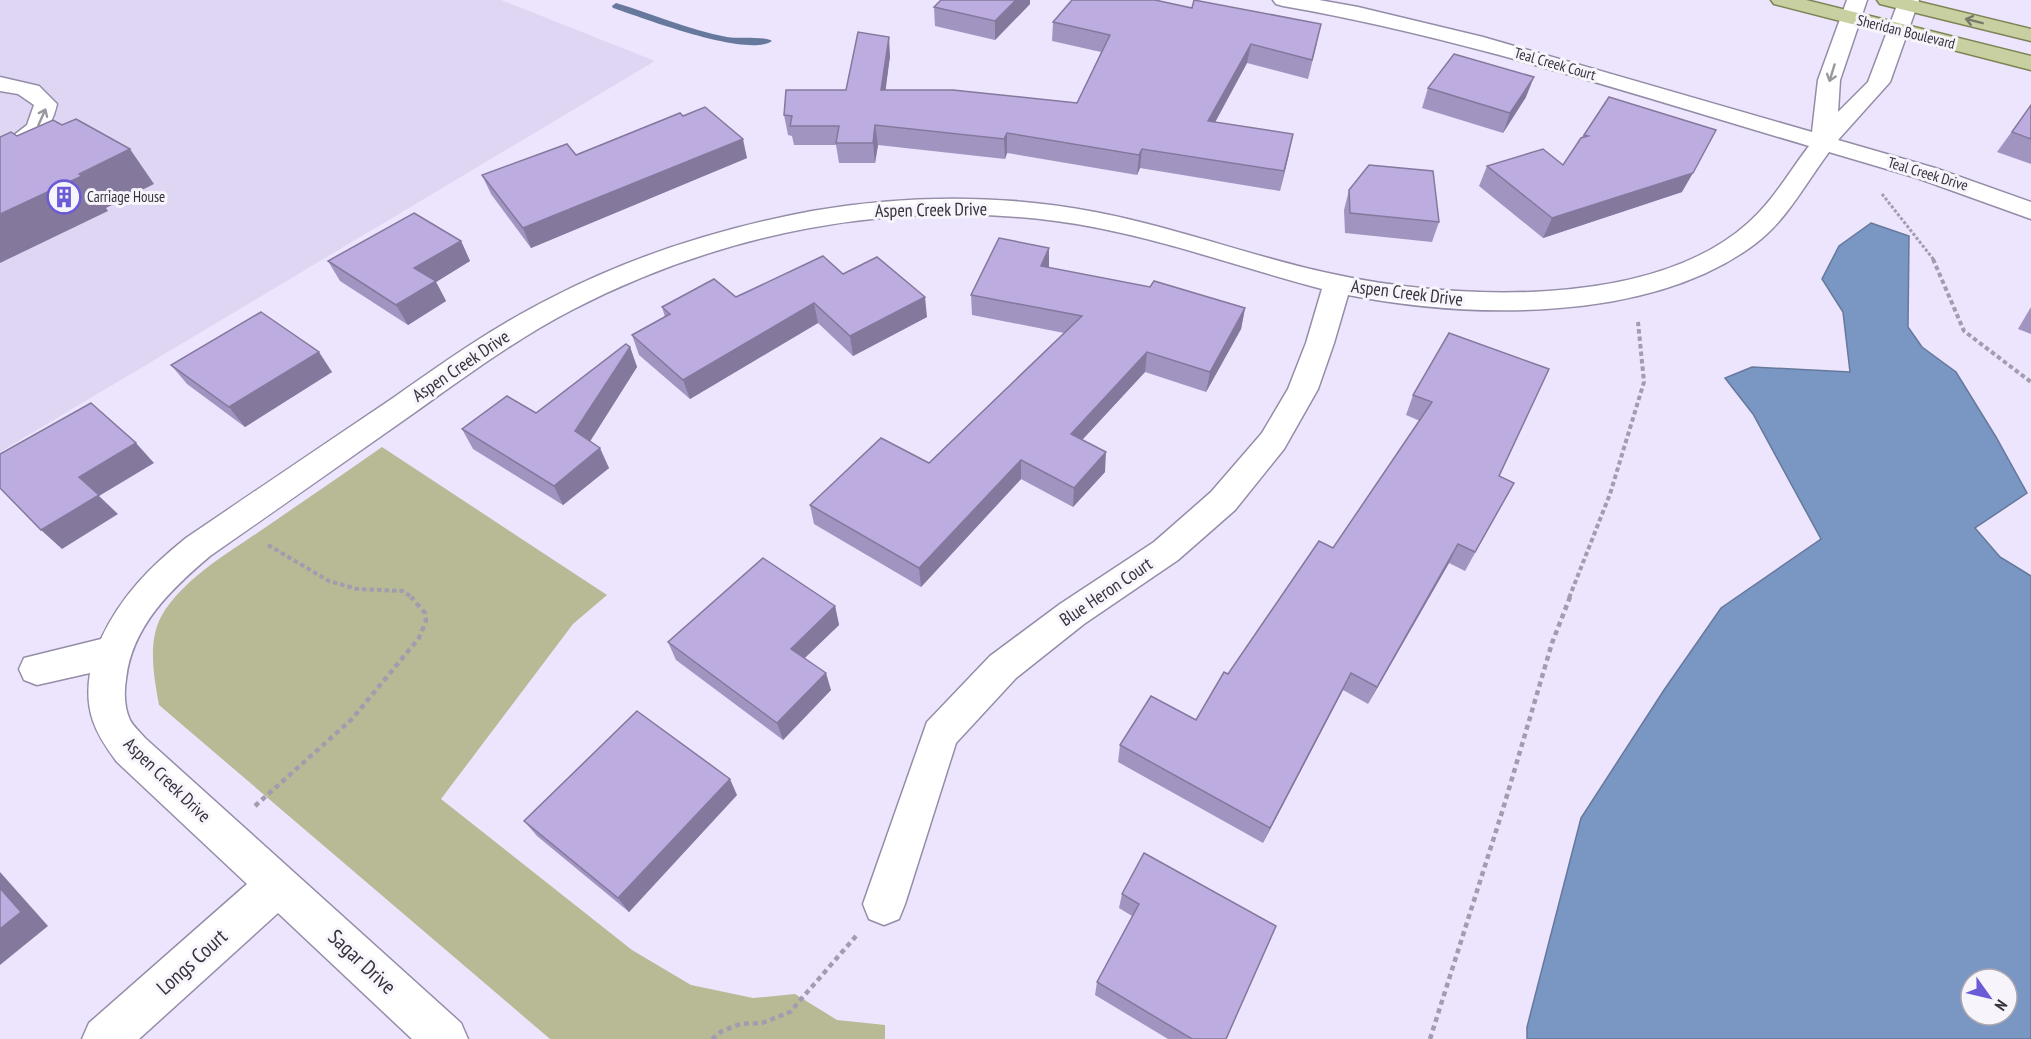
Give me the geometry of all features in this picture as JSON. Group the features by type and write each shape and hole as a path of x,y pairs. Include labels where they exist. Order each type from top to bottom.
{"main road":[{"name":"Sheridan Boulevard","path":"1781,0 1854,9 1898,30 2031,63"},
{"name":"Sheridan Boulevard","path":"1901,2 2031,35"}],"street":[{"name":"Teal Creek Court","path":"1283,0 1358,13 1439,32 1823,143"},
{"name":"Aspen Creek Drive","path":"278,885 131,750 114,729 105,692 112,652 132,613 160,579 198,547 534,317 606,280 695,246 771,226 839,213 917,207 1020,209 1122,225 1337,284 1432,298 1500,301 1570,298 1617,290 1661,279 1701,265 1744,240 1784,201 1823,143 1878,85 1898,30 1901,2"},
{"name":"Aspen Creek Drive","path":"1823,143 1829,80 1854,9"},
{"path":"0,84 21,86 38,93 46,104 44,118 31,135 0,155"},
{"name":"Teal Creek Drive","path":"1823,143 1941,177 2031,211"},
{"name":"Blue Heron Court","path":"884,904 940,734 1003,667 1072,614 1166,551 1223,501 1273,441 1303,389 1320,343 1337,284"},
{"path":"37,669 112,652"},
{"name":"Longs Court","path":"105,1039 278,885"},
{"name":"Sagar Drive","path":"278,885 446,1039"}],"path":[{"path":"1862,154 1858,169 1902,217 1933,258 1964,331 2031,382"},
{"path":"1430,1039 1503,809 1552,643 1610,494 1644,382 1638,322"},
{"path":"222,833 316,754 352,719 419,638 426,621 425,613 415,600 403,591 357,589 329,581 298,565 234,522"},
{"path":"712,1039 722,1031 740,1024 762,1023 790,1012 884,904"}],"shaded area":[{"path":"0,0 501,0 655,61 0,452"}],"green space":[{"path":"382,447 607,595 573,624 441,799 632,950 691,985 753,998 795,994 837,1020 885,1025 885,1039 550,1039 159,705 153,659 154,636 162,615 172,601 209,566"}],"water":[{"path":"1871,223 1909,236 1908,327 1922,347 1956,372 2027,493 1975,528 2000,557 2031,576 2031,1039 1527,1039 1527,1027 1581,818 1664,690 1721,608 1821,539 1753,414 1725,378 1752,367 1850,372 1843,312 1822,279 1839,246"}],"building":[{"path":"941,0 1016,0 995,21 934,7"},
{"path":"1072,0 1155,0 1192,8 1194,0 1321,24 1312,60 1251,44 1208,121 1293,134 1284,171 1142,149 1139,155 1007,133 1004,139 875,125 873,143 836,143 839,126 790,126 792,116 784,115 786,90 846,90 858,32 889,37 881,90 953,90 1077,103 1110,35 1053,22"},
{"path":"1454,54 1534,77 1510,113 1428,88"},
{"path":"1609,97 1716,130 1693,173 1552,218 1487,166 1543,149 1563,165 1581,138 1588,136 1584,135"},
{"path":"2031,105 2031,139 2012,132"},
{"path":"705,107 743,139 523,228 482,175 567,144 576,155 680,113 683,116"},
{"path":"76,119 130,149 79,174 82,176 0,214 0,137 11,132 17,136 53,120 62,125"},
{"path":"1369,165 1433,171 1439,222 1350,213 1349,190"},
{"path":"414,213 461,241 414,268 436,281 396,305 328,261"},
{"path":"999,238 1049,248 1041,266 1150,287 1154,281 1245,308 1210,372 1147,352 1071,434 1106,452 1074,488 1021,460 919,568 810,505 881,438 929,463 1082,316 971,295"},
{"path":"823,256 843,274 877,257 925,297 850,336 814,303 683,380 632,335 670,314 662,307 714,279 736,297"},
{"path":"261,312 319,352 229,407 171,365"},
{"path":"1449,333 1549,369 1499,476 1514,483 1475,552 1458,544 1377,687 1351,673 1270,828 1120,745 1151,696 1196,720 1224,672 1228,674 1319,541 1333,548 1432,402 1413,395"},
{"path":"626,344 630,347 575,431 600,448 554,486 462,429 507,396 536,413"},
{"path":"91,403 136,443 79,477 99,495 41,530 0,488 0,454"},
{"path":"763,558 835,606 791,649 826,673 777,723 668,642"},
{"path":"637,711 730,779 618,898 524,821"},
{"path":"1144,853 1276,926 1226,1039 1192,1039 1097,982 1139,904 1122,894"},
{"path":"0,888 21,912 0,929"}],"waterway":[{"path":"616,6 710,36 749,42 768,41"}],"place":[{"name":"Carriage House","path":"64,197"}]}
